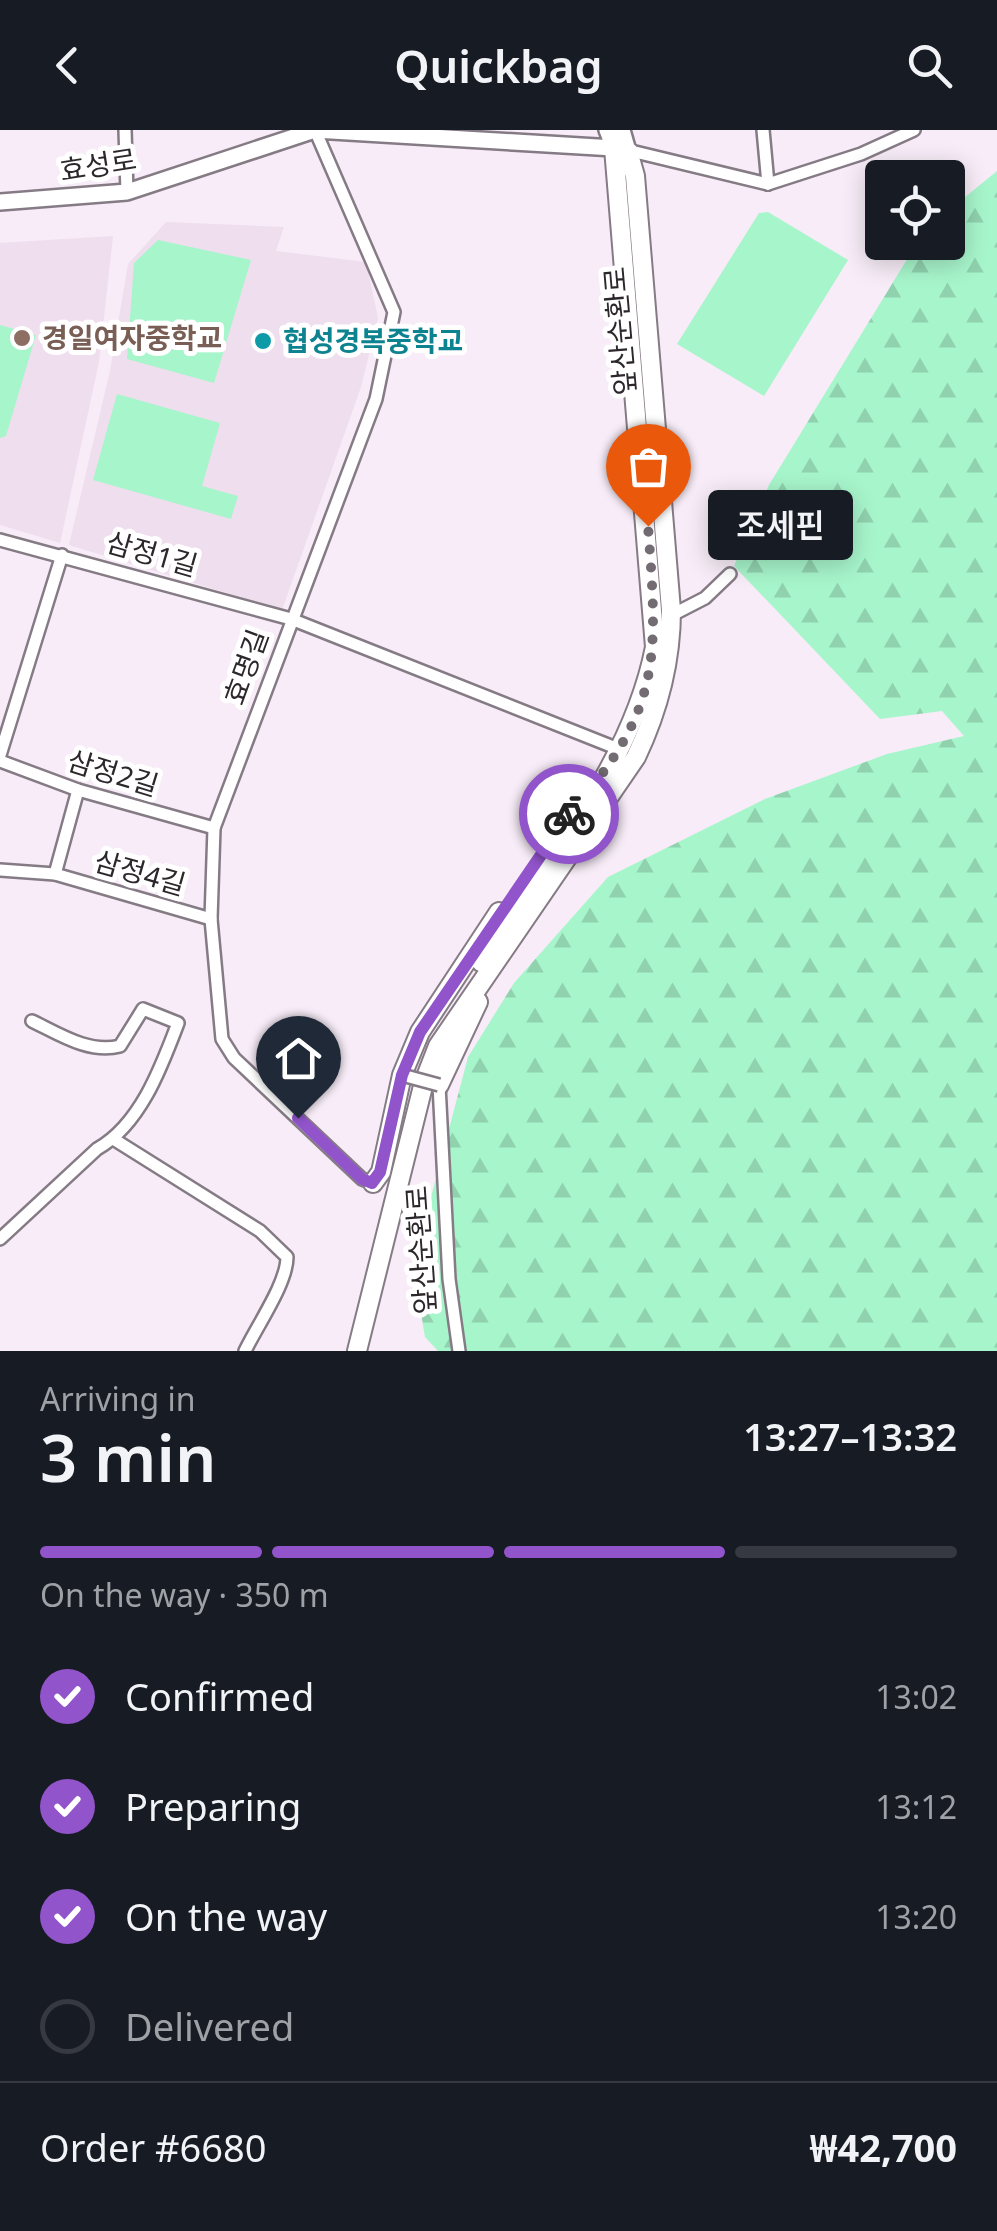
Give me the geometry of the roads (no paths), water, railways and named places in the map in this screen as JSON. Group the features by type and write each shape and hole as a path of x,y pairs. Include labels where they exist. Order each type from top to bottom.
{"highway":[{"name":"앞산순환로","path":"345,1351 440,1024 651,726 666,670 672,616 635,176 618,140"},
{"name":"앞산순환로","path":"615,774 640,707 655,648 618,140"},
{"path":"372,1183 380,1172 402,1075 420,1032 559,826 615,774"},
{"path":"440,1085 476,1005 610,806 615,774"},
{"name":"앞산순환로","path":"358,1351 369,1274"}],"main road":[{"name":"효성로","path":"0,202 127,192 315,130 618,140"}],"street":[{"path":"126,130 127,192"},
{"name":"효명길","path":"315,130 394,312 376,398 214,828 210,919 222,1039 234,1058 362,1179 372,1183"},
{"path":"763,130 768,184"},
{"path":"618,140 768,184 862,154 914,130"},
{"name":"삼정1길","path":"0,540 291,619 621,750"},
{"name":"삼정2길","path":"62,555 0,758 78,790 214,828"},
{"path":"672,616 705,598 730,574"},
{"name":"삼정4길","path":"55,874 78,790"},
{"name":"삼정4길","path":"0,870 55,874 210,919"},
{"path":"0,1240 97,1150 114,1140 144,1100 178,1023 143,1009 120,1046 110,1049 84,1045 32,1021"},
{"path":"402,1075 440,1085"},
{"name":"앞산순환로","path":"440,1085 449,1279 459,1351"},
{"path":"114,1140 260,1231 287,1257 282,1286 264,1308 245,1351"}],"place":[{"name":"경일여자중학교","path":"22,338"},
{"name":"협성경복중학교","path":"263,341"},
{"name":"조세핀","path":"648,526"}]}
